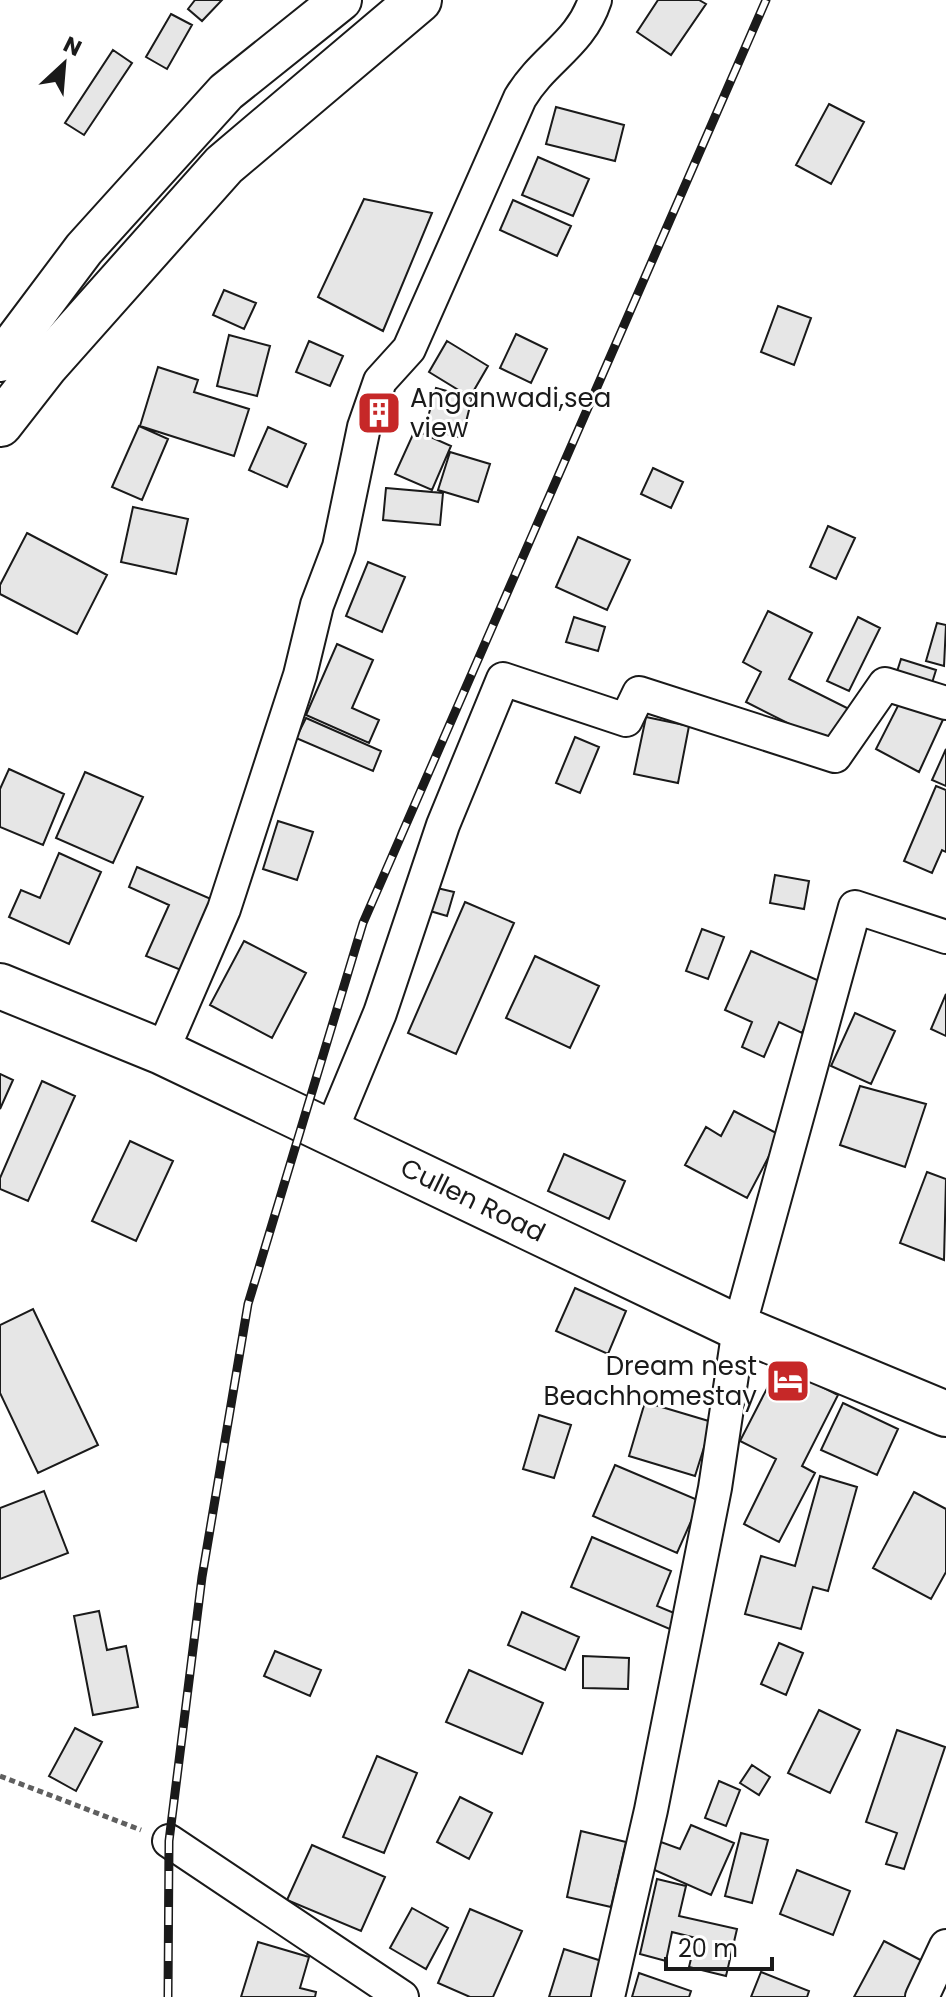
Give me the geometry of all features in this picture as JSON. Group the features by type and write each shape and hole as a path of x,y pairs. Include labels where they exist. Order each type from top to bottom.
{"main road":[{"path":"0,424 46,365 224,165 419,0"},
{"name":"Cullen Road","path":"0,986 162,1052 739,1328 946,1414"}],"street":[{"path":"0,361 84,249 226,92 341,0"},
{"path":"162,1052 224,909 300,675 317,605 339,547 364,427 380,381 409,349 520,98 546,62 579,36 595,0"},
{"path":"331,1131 380,1013 443,825 503,679 626,720 639,693 835,756 885,684 946,703"},
{"path":"608,1997 651,1810 715,1488 739,1328 855,907 946,937"},
{"path":"169,1841 402,1997"},
{"path":"922,1997 946,1946"}],"path":[{"path":"0,1776 169,1841"}],"building":[{"path":"195,0 222,0 202,21 188,9"},
{"path":"658,0 699,0 706,4 671,55 637,32"},
{"path":"171,14 192,25 167,69 146,57"},
{"path":"113,50 132,63 84,135 65,123"},
{"path":"829,104 864,122 831,184 796,165"},
{"path":"556,107 624,125 615,161 546,144"},
{"path":"538,157 589,179 573,216 522,195"},
{"path":"364,199 432,213 383,331 318,297"},
{"path":"513,200 571,226 557,256 500,230"},
{"path":"224,290 256,303 244,329 213,315"},
{"path":"778,306 811,318 794,365 761,352"},
{"path":"516,334 547,349 531,383 500,368"},
{"path":"229,335 270,346 257,396 217,386"},
{"path":"309,341 343,356 330,386 296,372"},
{"path":"447,341 488,366 470,397 429,372"},
{"path":"158,367 198,380 194,392 249,409 234,456 140,426"},
{"path":"436,388 472,398 462,438 425,428"},
{"path":"139,426 168,439 142,500 112,487"},
{"path":"268,427 306,444 287,487 249,470"},
{"path":"415,430 451,446 432,490 395,474"},
{"path":"450,452 490,464 478,502 438,490"},
{"path":"653,468 683,482 671,508 641,494"},
{"path":"386,488 443,493 440,525 383,520"},
{"path":"133,507 188,519 176,574 121,562"},
{"path":"828,526 855,538 836,579 810,567"},
{"path":"27,533 107,575 77,634 0,594 0,585"},
{"path":"578,537 630,560 607,610 556,587"},
{"path":"368,562 405,577 382,632 346,616"},
{"path":"768,611 812,633 789,679 853,711 835,747 746,702 761,672 743,662"},
{"path":"574,617 605,627 598,651 566,642"},
{"path":"858,617 880,628 849,691 827,681"},
{"path":"937,623 946,625 944,666 926,661"},
{"path":"337,644 373,660 352,708 379,720 369,743 306,715"},
{"path":"901,659 936,670 928,696 893,684"},
{"path":"905,692 946,713 919,772 876,749"},
{"path":"646,717 689,726 678,783 634,774"},
{"path":"306,718 381,751 373,771 296,738"},
{"path":"575,737 599,747 580,793 556,783"},
{"path":"946,749 946,786 932,780"},
{"path":"9,769 64,794 43,845 0,827 0,789"},
{"path":"85,772 143,797 113,863 56,838"},
{"path":"936,786 946,790 946,852 942,850 932,873 904,861"},
{"path":"278,821 313,832 297,880 263,869"},
{"path":"59,853 101,872 69,944 9,917 21,890 40,898"},
{"path":"137,867 211,899 181,970 146,956 169,905 129,887"},
{"path":"775,875 809,881 804,909 770,903"},
{"path":"437,888 454,892 447,916 430,911"},
{"path":"465,902 514,923 456,1054 408,1033"},
{"path":"702,929 724,937 708,979 686,971"},
{"path":"244,941 306,973 272,1038 210,1005"},
{"path":"751,951 824,983 802,1033 779,1022 764,1057 742,1047 752,1022 725,1010"},
{"path":"535,956 599,986 570,1048 506,1018"},
{"path":"946,994 946,1036 931,1029"},
{"path":"855,1013 895,1031 871,1084 831,1066"},
{"path":"0,1074 13,1080 0,1109"},
{"path":"42,1081 75,1096 28,1201 0,1189 0,1178"},
{"path":"860,1086 926,1104 905,1167 840,1145"},
{"path":"734,1111 780,1135 747,1198 685,1165 706,1127 721,1136"},
{"path":"130,1141 173,1161 136,1241 92,1221"},
{"path":"564,1154 625,1181 609,1219 548,1191"},
{"path":"927,1172 946,1179 944,1260 900,1243"},
{"path":"575,1288 626,1311 608,1354 556,1331"},
{"path":"33,1309 98,1445 38,1473 0,1393 0,1325"},
{"path":"779,1365 838,1395 802,1466 815,1473 779,1542 744,1524 776,1459 740,1441"},
{"path":"645,1402 712,1422 695,1476 629,1456"},
{"path":"843,1403 898,1429 877,1475 821,1450"},
{"path":"539,1415 571,1425 554,1478 523,1469"},
{"path":"615,1465 700,1501 677,1553 593,1516"},
{"path":"820,1476 857,1487 828,1591 813,1587 801,1629 745,1614 761,1556 795,1566"},
{"path":"44,1491 68,1553 0,1579 0,1508"},
{"path":"914,1492 946,1509 946,1572 931,1599 873,1568"},
{"path":"592,1537 671,1571 657,1606 679,1615 672,1630 571,1587"},
{"path":"99,1611 107,1650 126,1646 138,1707 93,1715 74,1616"},
{"path":"522,1612 579,1637 565,1670 508,1645"},
{"path":"779,1643 803,1653 786,1695 761,1684"},
{"path":"275,1651 321,1670 310,1696 264,1676"},
{"path":"583,1656 629,1658 628,1689 583,1688"},
{"path":"469,1670 543,1703 522,1754 446,1722"},
{"path":"819,1710 860,1730 830,1793 788,1773"},
{"path":"75,1728 102,1742 76,1791 49,1776"},
{"path":"897,1730 945,1747 904,1869 886,1864 897,1833 866,1822"},
{"path":"377,1756 417,1773 384,1853 343,1837"},
{"path":"752,1765 770,1777 759,1795 740,1783"},
{"path":"719,1781 740,1790 726,1826 705,1818"},
{"path":"460,1797 492,1813 469,1859 437,1842"},
{"path":"691,1825 734,1843 711,1895 650,1868 661,1842 680,1849"},
{"path":"581,1831 626,1842 611,1907 567,1897"},
{"path":"741,1833 768,1840 752,1903 725,1896"},
{"path":"312,1845 385,1877 361,1931 287,1900"},
{"path":"797,1870 850,1891 833,1935 780,1914"},
{"path":"657,1879 686,1886 679,1916 737,1929 726,1976 689,1967 696,1938 672,1932 666,1961 640,1954"},
{"path":"412,1908 448,1928 426,1969 390,1948"},
{"path":"470,1909 522,1931 493,1997 470,1997 438,1983"},
{"path":"884,1941 934,1967 918,1997 854,1997"},
{"path":"258,1942 309,1957 300,1988 316,1992 315,1997 241,1997"},
{"path":"564,1949 608,1963 597,1997 549,1997"},
{"path":"761,1972 809,1991 807,1997 751,1997"},
{"path":"639,1973 691,1991 689,1997 632,1997"}],"railway":[{"path":"168,1997 169,1841 202,1577 248,1304 363,923 766,0"}],"place":[{"name":"Anganwadi,sea view","path":"379,413"},
{"name":"Dream nest Beachhomestay","path":"788,1381"}]}
